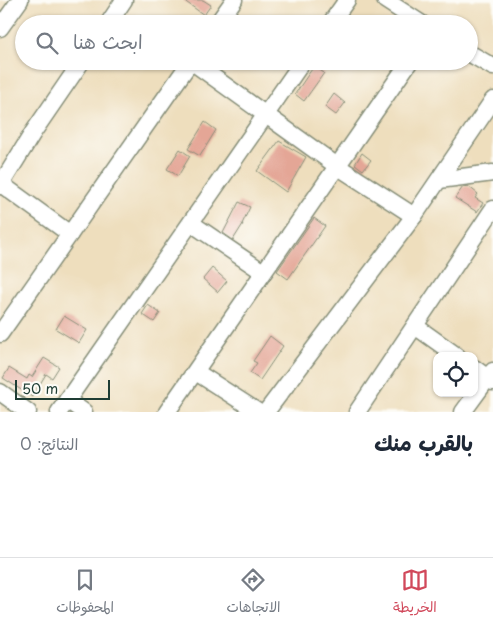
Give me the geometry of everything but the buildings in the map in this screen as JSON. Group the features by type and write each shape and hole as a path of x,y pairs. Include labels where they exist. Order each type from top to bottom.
{"street":[{"path":"0,28 20,0"},
{"path":"223,15 234,0"},
{"path":"336,15 347,0"},
{"path":"385,0 408,15"},
{"path":"112,15 118,2"},
{"path":"478,58 493,67"},
{"path":"70,234 0,185 76,70"},
{"path":"0,334 185,70"},
{"path":"204,70 337,166 414,216"},
{"path":"84,412 63,406 297,70"},
{"path":"167,412 404,70"},
{"path":"266,412 414,216 493,100"},
{"path":"439,180 493,173"},
{"path":"357,412 493,209"},
{"path":"191,223 263,272"},
{"path":"415,326 451,352"},
{"path":"470,408 491,377 478,370"},
{"path":"196,372 258,412"},
{"path":"0,392 28,412"}]}
